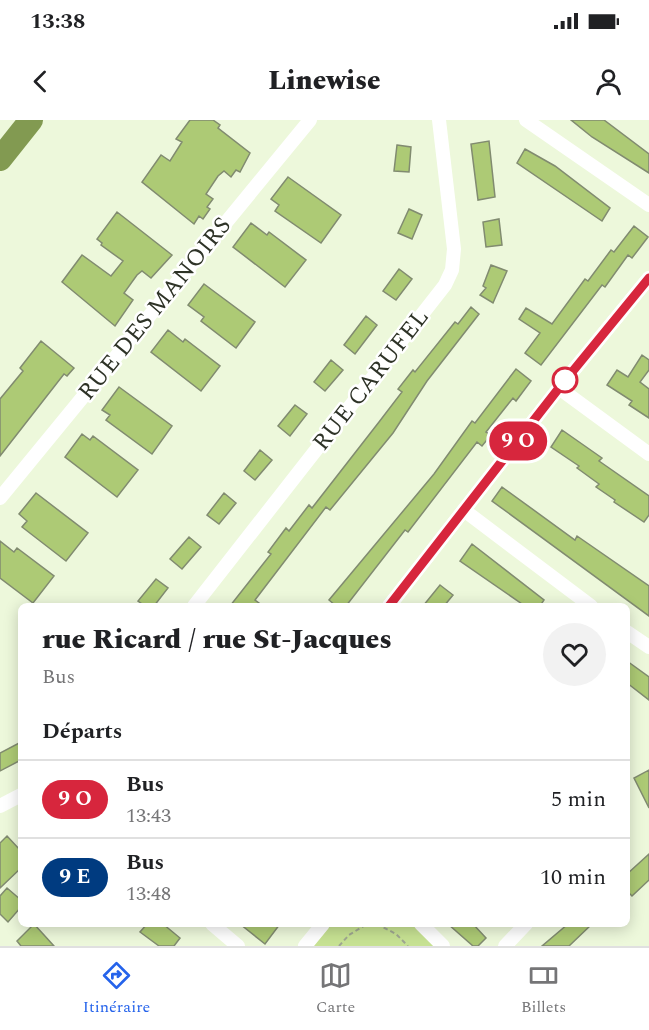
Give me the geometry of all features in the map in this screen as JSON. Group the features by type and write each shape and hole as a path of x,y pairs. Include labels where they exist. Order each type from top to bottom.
{"highway":[{"path":"0,159 31,120"}],"street":[{"name":"RUE DES MANOIRS","path":"0,498 310,120"},
{"name":"RUE CARUFEL","path":"196,603 446,285 452,270 454,249 441,120"},
{"path":"526,120 649,205"},
{"path":"391,603 465,512 559,388 649,278"},
{"path":"559,388 649,454"},
{"path":"465,512 582,603"},
{"path":"630,634 649,647"},
{"path":"0,806 18,797"},
{"path":"216,927 238,946"},
{"path":"305,946 321,927"},
{"path":"424,927 443,946"},
{"path":"505,946 523,927"}],"path":[{"path":"339,946 362,927"},
{"path":"383,927 396,934 408,946"}],"green space":[{"path":"321,927 424,927 443,946 305,946"}],"building":[{"path":"190,120 213,120 220,125 218,128 250,153 240,172 236,170 231,177 224,171 218,176 206,194 213,199 207,207 210,209 203,219 199,216 194,224 142,182 161,155 170,161 182,142 176,139"},
{"path":"571,120 604,120 649,154 649,173 592,137"},
{"path":"489,141 495,197 478,200 471,144"},
{"path":"397,145 411,147 409,172 394,171"},
{"path":"525,149 555,166 610,208 602,221 517,163"},
{"path":"288,177 341,215 321,243 275,211 279,205 271,199"},
{"path":"409,209 422,215 412,239 398,233"},
{"path":"117,212 172,255 151,278 142,271 137,275 124,293 133,300 115,326 62,282 82,255 111,276 123,261 101,245 102,243 97,239"},
{"path":"499,219 502,245 486,247 483,222"},
{"path":"251,223 267,235 269,232 306,260 285,287 233,247"},
{"path":"634,226 648,237 632,258 628,255 605,287 602,285 541,365 525,353 540,333 519,319 526,308 552,324 585,279 588,281 611,250 614,252"},
{"path":"491,265 507,271 493,303 480,295 486,288 483,286"},
{"path":"399,269 412,279 396,300 383,291"},
{"path":"204,284 255,322 236,348 201,321 204,317 188,305"},
{"path":"471,307 479,314 427,381 393,433 330,510 326,507 255,600 259,603 232,603 271,554 268,552 286,528 289,531 309,505 312,508 379,422 402,392 398,389 413,370 415,372 455,322 458,324"},
{"path":"366,316 377,325 355,354 344,345"},
{"path":"168,330 183,342 185,339 220,366 201,391 151,352"},
{"path":"41,341 74,368 67,376 64,374 0,456 0,399 23,371 20,368"},
{"path":"642,355 649,360 649,370 640,382 649,389 649,418 629,405 632,401 607,385 617,370 628,377"},
{"path":"331,360 343,370 325,391 314,382"},
{"path":"516,369 531,381 516,401 513,398 486,432 491,435 482,446 477,442 408,532 405,530 348,603 332,603 329,600 434,474 472,421 475,423"},
{"path":"119,387 172,426 152,454 106,420 110,415 102,410"},
{"path":"295,405 307,414 290,436 278,426"},
{"path":"562,430 602,458 599,461 649,496 649,515 644,522 614,502 615,500 596,487 599,484 577,468 579,466 551,447"},
{"path":"82,434 90,440 93,436 138,470 117,497 65,457"},
{"path":"260,450 272,460 255,480 244,471"},
{"path":"502,487 575,540 577,536 649,586 649,616 492,501"},
{"path":"36,493 88,533 66,561 22,527 27,521 19,514"},
{"path":"224,493 236,503 219,524 207,515"},
{"path":"189,537 201,547 182,569 170,559"},
{"path":"0,541 14,552 17,548 54,576 33,603 0,578"},
{"path":"472,544 544,600 542,603 521,603 460,561"},
{"path":"156,579 168,588 156,603 138,601"},
{"path":"440,585 453,595 446,603 425,603"},
{"path":"630,663 649,677 649,700 630,685"},
{"path":"18,744 18,762 0,771 0,753"},
{"path":"649,770 649,808 634,778"},
{"path":"7,836 18,848 18,871 0,888 0,843"},
{"path":"649,854 649,880 632,896 630,894 630,871"},
{"path":"7,888 18,897 18,910 8,922 0,914 0,896"},
{"path":"31,927 37,927 54,946 21,946 17,941"},
{"path":"144,927 167,927 180,938 174,946 159,946 140,932"},
{"path":"244,927 278,927 265,944"},
{"path":"451,927 476,927 486,938 478,946 473,946"},
{"path":"564,927 589,927 569,946 542,946"}],"bus line":[{"path":"391,603 465,512 559,388 649,278"}]}
